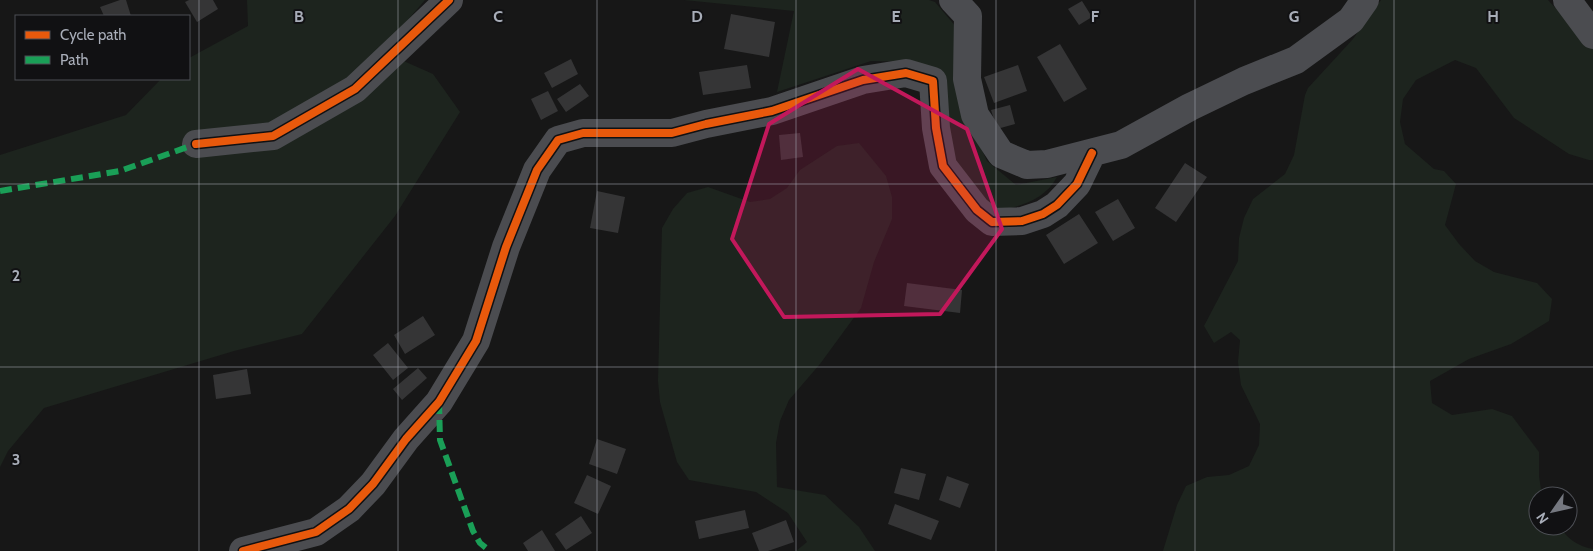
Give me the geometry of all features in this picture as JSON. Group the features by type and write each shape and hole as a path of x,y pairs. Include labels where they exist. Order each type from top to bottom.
{"street":[{"path":"196,144 273,136 355,89 449,0"},
{"path":"954,0 968,16 967,79 975,115 1001,154 1027,165 1047,164 1121,145 1190,107 1244,81 1296,60 1351,20 1365,0"},
{"path":"1567,0 1593,36"},
{"path":"243,551 316,532 349,509 373,484 406,439 439,402 476,341 506,247 536,170 558,140 583,133 672,134 706,124 772,111 863,80 906,73 933,81 936,128 943,166 977,210 992,222 1022,221 1042,214 1057,205 1077,184 1092,153"}],"highlighted area":[{"path":"858,69 967,129 1002,229 940,314 784,317 732,239 769,124"}],"shaded area":[{"path":"247,0 425,0 381,51 433,74 460,112 395,216 302,334 234,351 44,408 8,451 0,467 0,155 126,115 160,80 190,80 190,57 248,26"},
{"path":"684,0 929,0 935,2 957,28 961,105 987,161 1016,185 1057,177 1052,185 1039,197 997,212 968,183 948,152 942,75 917,62 871,61 777,92 794,11"},
{"path":"1381,0 1548,0 1559,12 1593,14 1593,160 1569,154 1514,118 1476,68 1455,60 1416,80 1403,99 1400,122 1405,144 1434,169 1444,171 1456,184 1445,225 1459,244 1475,261 1494,272 1537,283 1552,299 1549,321 1511,344 1469,359 1430,381 1432,403 1452,415 1492,409 1512,416 1539,452 1540,486 1528,486 1528,536 1567,536 1582,546 1593,549 1593,551 1163,551 1177,505 1186,486 1207,477 1229,475 1249,466 1259,445 1260,424 1241,385 1238,362 1240,340 1231,332 1214,343 1204,326 1238,261 1239,238 1244,218 1253,199 1285,174 1294,155 1305,95 1308,88 1353,39"},
{"path":"859,143 886,176 892,197 892,219 874,262 861,308 820,364 789,400 780,421 776,443 777,487 825,495 859,527 875,551 796,551 807,542 788,513 756,492 689,480 677,462 660,402 658,381 662,228 673,209 687,193 708,187 750,202 770,199 787,188 800,170 837,146"}],"building":[{"path":"120,0 126,0 131,15 104,15 100,7"},
{"path":"189,0 213,0 218,9 197,22 185,2"},
{"path":"1082,1 1092,17 1079,25 1068,9"},
{"path":"731,14 775,22 769,57 724,49"},
{"path":"1060,44 1087,89 1064,102 1037,57"},
{"path":"571,59 578,74 552,88 544,73"},
{"path":"747,65 751,88 703,95 699,72"},
{"path":"1018,65 1027,91 994,103 984,77"},
{"path":"580,84 589,96 566,112 557,99"},
{"path":"548,91 558,111 541,120 531,99"},
{"path":"1010,105 1015,124 997,129 991,110"},
{"path":"800,133 803,157 781,160 779,135"},
{"path":"1185,163 1207,177 1176,222 1155,208"},
{"path":"597,191 625,197 618,233 590,228"},
{"path":"1118,199 1135,228 1113,241 1095,212"},
{"path":"1079,214 1098,243 1064,264 1046,235"},
{"path":"907,283 962,290 960,313 904,306"},
{"path":"423,316 435,335 405,354 394,335"},
{"path":"388,343 408,368 393,380 373,355"},
{"path":"418,368 427,378 402,400 393,389"},
{"path":"247,369 251,394 216,399 213,375"},
{"path":"597,439 626,449 617,474 589,464"},
{"path":"901,468 926,474 919,500 894,493"},
{"path":"587,475 611,486 598,514 574,503"},
{"path":"947,476 969,484 960,508 939,500"},
{"path":"895,504 939,521 931,540 888,524"},
{"path":"745,510 749,528 699,539 695,521"},
{"path":"581,516 592,533 566,550 555,534"},
{"path":"786,520 794,542 768,551 759,551 752,533"},
{"path":"542,530 555,551 528,551 523,543"}],"marked path":[{"path":"0,191 120,171 196,144"},
{"path":"439,402 440,440 473,531 480,543 490,551"}],"cycle path":[{"path":"196,144 273,136 355,89 449,0"},
{"path":"243,551 316,532 349,509 373,484 406,439 439,402 476,341 506,247 537,170 558,140 583,133 672,133 772,111 863,80 906,73 933,81 936,128 943,166 977,210 992,222 1022,221 1043,214 1057,205 1077,184 1092,153"}]}
